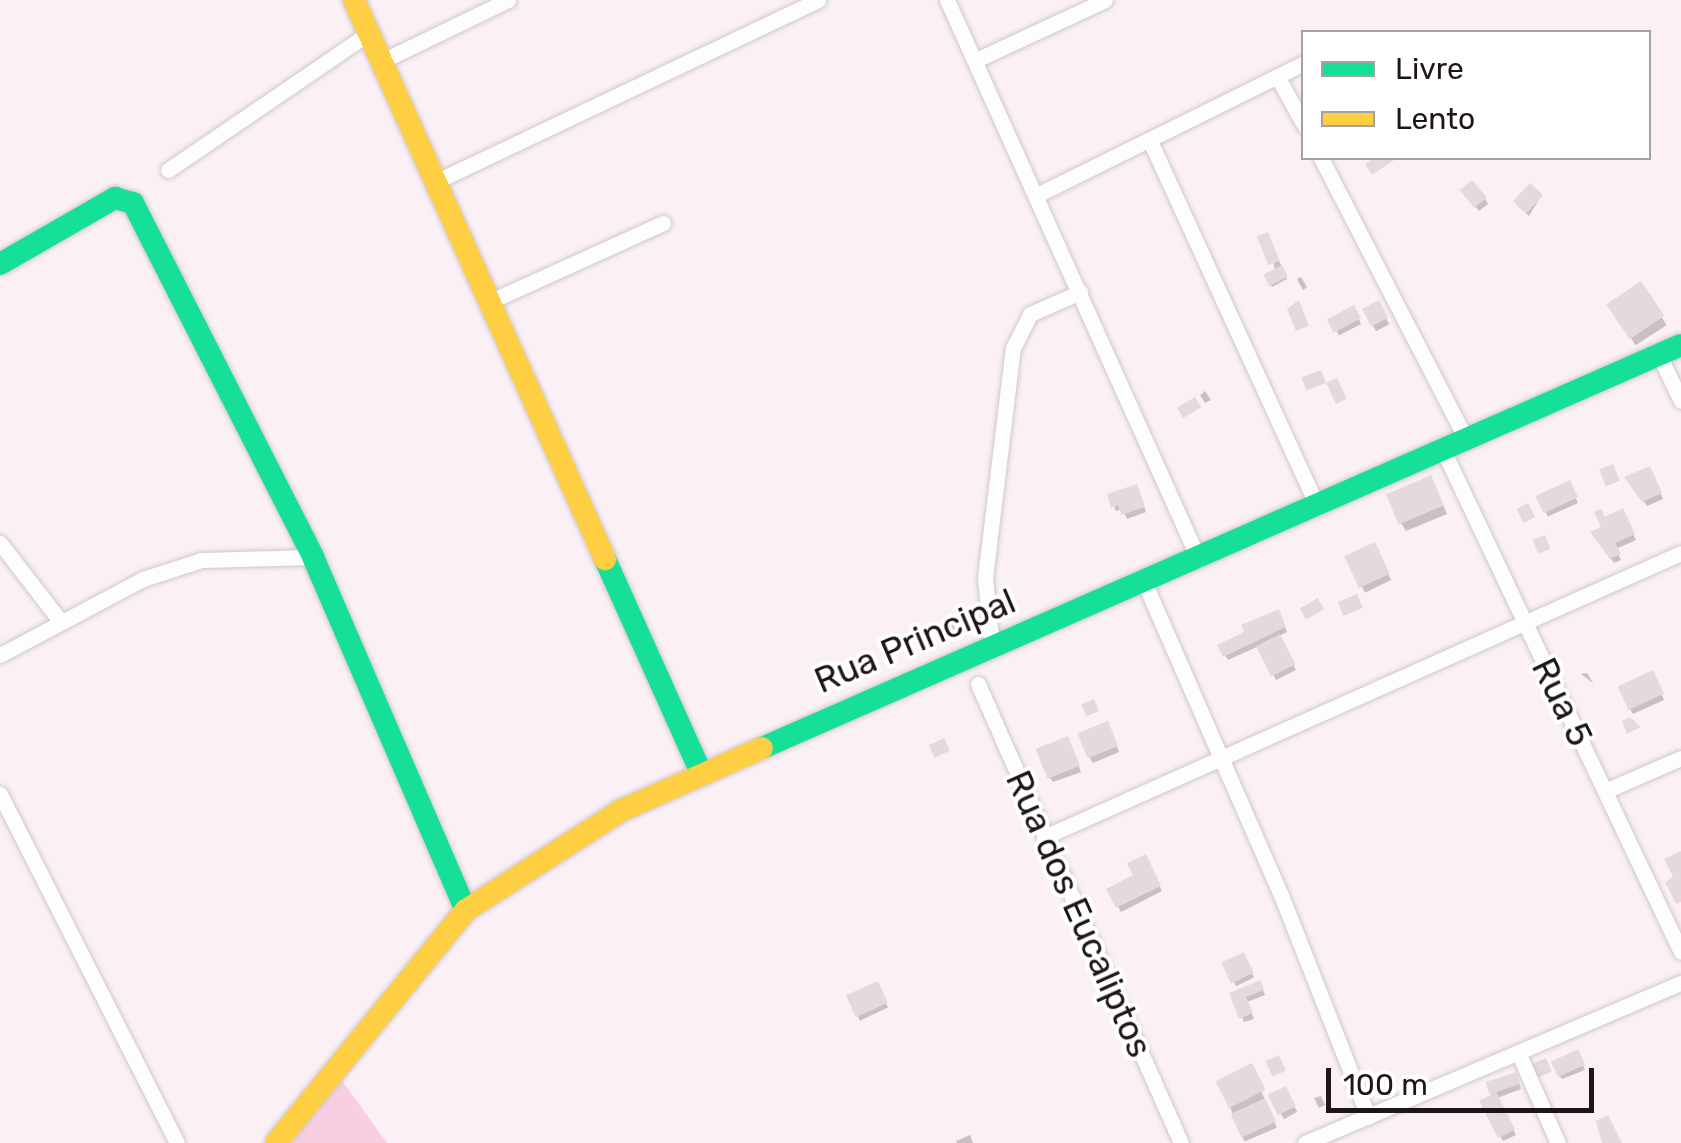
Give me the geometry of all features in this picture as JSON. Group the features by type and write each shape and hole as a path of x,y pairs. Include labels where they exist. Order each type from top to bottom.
{"street":[{"path":"354,0 701,772"},
{"path":"382,61 508,0"},
{"path":"437,181 818,0"},
{"path":"948,0 1199,560"},
{"path":"976,60 1097,2"},
{"path":"168,170 369,32"},
{"path":"1037,194 1151,143 1301,64"},
{"path":"1277,76 1301,120"},
{"path":"1151,143 1318,508"},
{"path":"1322,160 1467,442"},
{"path":"0,264 115,198 132,202 313,557 466,910"},
{"path":"491,301 664,223"},
{"path":"944,666 978,684 987,649 986,578 1012,348 1030,314 1080,292"},
{"name":"Rua Principal","path":"276,1143 466,910 620,811 944,666 1318,508 1681,345"},
{"path":"1659,355 1681,400"},
{"name":"Rua 5","path":"1444,452 1681,952"},
{"path":"0,542 61,622"},
{"path":"1044,837 1522,620 1681,553"},
{"path":"0,654 143,579 201,560 313,557"},
{"path":"1144,584 1368,1116"},
{"name":"Rua dos Eucaliptos","path":"978,684 1181,1143"},
{"path":"1605,792 1681,758"},
{"path":"0,794 178,1143"},
{"path":"1305,1143 1681,982"},
{"path":"1518,1052 1558,1143"}],"shaded area":[{"path":"341,1079 387,1143 291,1143"}],"building":[{"path":"1371,160 1394,160 1372,175 1365,164"},
{"path":"1472,180 1487,198 1475,208 1460,190"},
{"path":"1530,183 1543,195 1526,214 1513,201"},
{"path":"1268,232 1280,261 1268,265 1257,236"},
{"path":"1282,265 1288,277 1269,286 1263,275"},
{"path":"1641,281 1664,316 1630,339 1606,304"},
{"path":"1299,300 1309,326 1296,331 1287,309"},
{"path":"1379,300 1388,318 1371,326 1362,309"},
{"path":"1354,305 1361,318 1334,333 1327,320"},
{"path":"1321,370 1326,383 1306,391 1301,378"},
{"path":"1337,378 1347,399 1336,404 1326,383"},
{"path":"1195,397 1201,407 1183,418 1177,408"},
{"path":"1613,464 1620,481 1606,486 1599,470"},
{"path":"1650,466 1662,493 1642,502 1624,477"},
{"path":"1431,475 1444,505 1399,525 1386,494"},
{"path":"1570,480 1578,497 1544,513 1536,496"},
{"path":"1137,484 1145,507 1121,515 1118,505 1111,508 1107,494"},
{"path":"1528,503 1535,517 1524,523 1516,509"},
{"path":"1623,508 1635,534 1615,543 1621,554 1610,559 1590,532 1601,527 1594,512 1601,509 1605,517"},
{"path":"1545,535 1550,549 1538,554 1533,539"},
{"path":"1375,542 1390,574 1359,588 1344,556"},
{"path":"1357,594 1363,608 1344,616 1338,602"},
{"path":"1318,598 1324,609 1306,620 1300,608"},
{"path":"1279,609 1286,627 1223,657 1217,645 1244,632 1241,625"},
{"path":"1280,634 1295,664 1271,677 1256,646"},
{"path":"1653,670 1664,694 1629,710 1618,686"},
{"path":"1094,699 1099,711 1086,716 1081,704"},
{"path":"1630,717 1641,727 1627,734 1622,721"},
{"path":"1108,721 1118,746 1088,758 1077,733"},
{"path":"1068,736 1080,766 1048,779 1036,749"},
{"path":"944,738 950,751 935,758 929,745"},
{"path":"1681,851 1681,902 1676,904 1665,882 1673,877 1664,859"},
{"path":"1146,854 1161,886 1116,908 1106,889 1133,875 1127,863"},
{"path":"1244,952 1254,973 1231,983 1221,963"},
{"path":"1261,980 1264,990 1246,997 1253,1013 1239,1019 1229,993"},
{"path":"878,981 888,1003 856,1017 846,995"},
{"path":"1578,1049 1585,1064 1558,1077 1551,1062"},
{"path":"1279,1055 1286,1070 1273,1077 1265,1061"},
{"path":"1546,1058 1552,1072 1535,1079 1529,1065"},
{"path":"1252,1063 1266,1090 1229,1108 1215,1082"},
{"path":"1516,1072 1520,1084 1490,1094 1486,1082"},
{"path":"1286,1086 1296,1107 1278,1115 1268,1094"},
{"path":"1496,1092 1515,1129 1498,1138 1479,1101"},
{"path":"1265,1098 1276,1122 1242,1138 1231,1114"},
{"path":"1608,1115 1622,1143 1602,1143 1596,1121"}],"traffic: fast":[{"path":"0,264 115,198 133,203 313,557 466,910"},
{"path":"762,748 1681,345"},
{"path":"605,559 701,773"}],"traffic: slow":[{"path":"354,0 605,559"},
{"path":"276,1143 466,910 620,811 762,748"}]}
